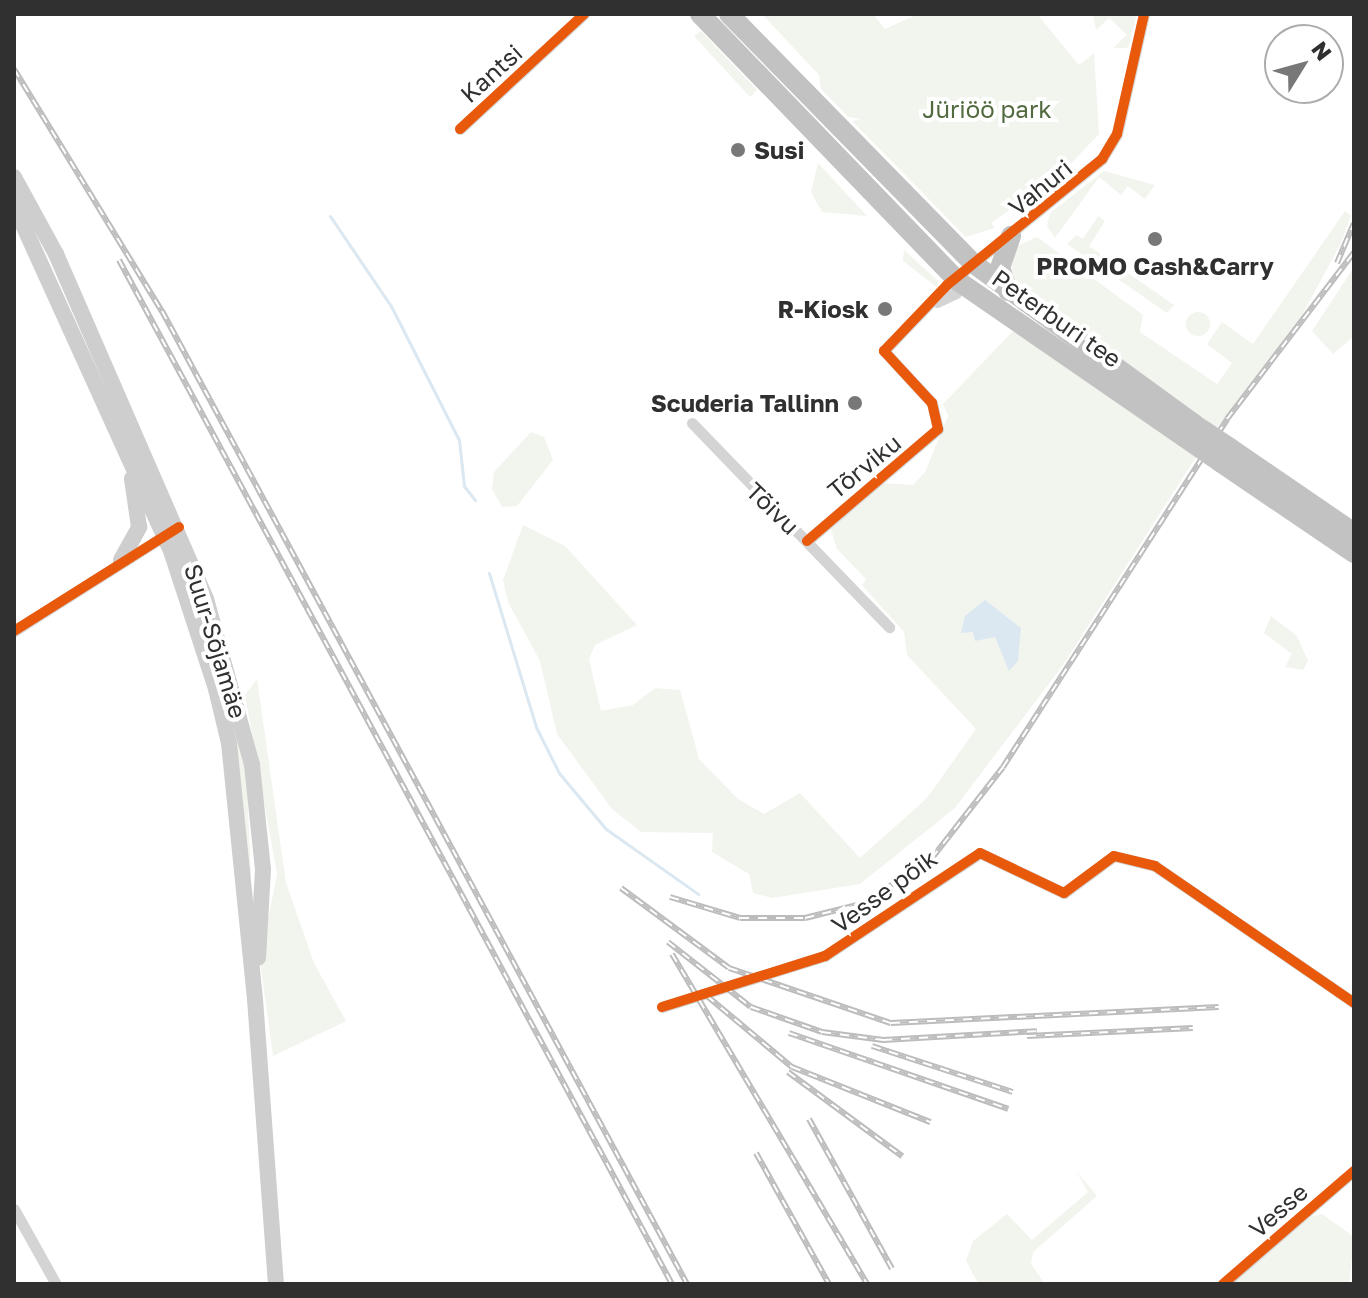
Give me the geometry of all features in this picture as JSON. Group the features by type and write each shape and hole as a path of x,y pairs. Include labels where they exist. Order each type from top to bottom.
{"highway":[{"name":"Peterburi tee","path":"700,14 958,281 1225,455 1354,533"},
{"name":"Peterburi tee","path":"729,14 974,264 1189,431"},
{"path":"1008,291 1000,268 1011,236"},
{"name":"Peterburi tee","path":"1225,455 1354,553"}],"main road":[{"name":"Suur-Sõjamäe","path":"14,177 171,532 252,765 262,885 255,999"},
{"name":"Suur-Sõjamäe","path":"14,205 130,457 171,532 229,743 255,999 276,1284"},
{"path":"121,560 139,527 130,457"},
{"path":"242,887 262,885"}],"street":[{"name":"Kantsi","path":"460,129 584,14"},
{"name":"Vahuri","path":"938,418 884,351 937,302 940,291 958,281 974,264 1011,236 1113,144 1144,14"},
{"name":"Tõrviku","path":"807,541 897,459 923,445 938,418"},
{"name":"Tõivu","path":"692,423 889,627"},
{"path":"14,631 121,560 171,532"},
{"name":"Vesse põik","path":"662,1007 825,956 980,853 1064,893 1114,856 1155,866 1354,1003"},
{"name":"Vesse","path":"1228,1280 1354,1171"},
{"path":"14,1209 56,1284"}],"green space":[{"name":"Jüriöö park","path":"762,14 873,14 885,29 918,14 1037,14 1079,65 1094,53 1099,134 1062,173 991,223 995,228 966,237 852,121 861,119 848,117 821,89 819,75"},
{"path":"1093,14 1137,14 1128,48 1113,48 1127,35 1109,18 1096,30"},
{"path":"701,31 757,90 750,97 694,36"},
{"path":"818,163 867,216 822,212 811,192"},
{"path":"1104,171 1155,185 1145,199 1128,186 1121,195 1099,177 1055,238 1047,226 1050,213"},
{"path":"1345,211 1351,216 1340,245 1302,315 1217,428 1010,279 1015,247 1037,237 1143,315 1140,332 1217,384 1232,363 1207,344 1222,322 1253,344"},
{"path":"1098,216 1105,221 1089,246 1174,305 1167,313 1067,244 1076,235 1083,239"},
{"path":"904,250 938,281 938,288 903,261"},
{"path":"1354,267 1354,336 1333,354 1312,331"},
{"path":"1198,312 1207,315 1210,324 1207,333 1198,336 1189,333 1186,324 1189,315"},
{"path":"1014,330 1196,457 1063,665 955,808 860,884 772,898 753,893 749,874 712,852 713,833 641,832 612,809 557,734 540,661 508,602 503,580 523,525 565,546 637,625 595,645 589,659 601,711 633,705 655,688 680,690 699,759 738,799 764,814 800,793 860,858 927,798 976,729 907,655 904,632 862,585 866,579 837,549 831,529 880,483 913,485 925,472 948,416 943,404"},
{"path":"531,432 544,437 553,460 517,506 502,507 492,489 494,472"},
{"path":"1271,616 1297,636 1308,661 1303,670 1285,667 1292,654 1264,633"},
{"path":"257,679 286,883 314,963 346,1021 273,1056 260,961 277,874 245,695"},
{"path":"226,699 246,765 251,875 248,874"},
{"path":"1076,1171 1097,1196 1033,1252 1031,1264 1045,1284 978,1283 966,1261 973,1241 1007,1214 1032,1240 1088,1192"},
{"path":"1322,1214 1354,1237 1349,1284 1231,1284 1310,1217"}],"shaded area":[{"path":"985,600 1021,628 1018,661 1009,671 995,637 975,641 973,632 961,633 965,616"}],"waterway":[{"path":"330,216 391,306 459,440 464,486 475,500"},
{"path":"489,573 536,727 559,773 606,829 698,894"}],"railway":[{"path":"14,69 162,311 687,1284"},
{"path":"1337,263 1354,223"},
{"path":"670,897 740,918 805,918 865,903 932,858 1003,767 1227,419 1354,252"},
{"path":"119,260 672,1284"},
{"path":"621,888 729,968 891,1023 1219,1007"},
{"path":"668,942 751,1007 822,1032 883,1040 1037,1031"},
{"path":"672,954 867,1284"},
{"path":"707,996 792,1067 930,1122"},
{"path":"1027,1036 1193,1028"},
{"path":"789,1033 1008,1109"},
{"path":"872,1046 1013,1092"},
{"path":"788,1072 902,1156"},
{"path":"809,1119 892,1269"},
{"path":"756,1153 829,1284"}],"cycle path":[{"path":"460,129 584,14"},
{"path":"807,541 938,429 932,403 884,351 947,285 1102,159 1117,134 1144,14"},
{"path":"14,631 179,527"},
{"path":"662,1007 825,956 980,853 1064,893 1114,856 1155,866 1354,1003"},
{"path":"1223,1284 1354,1171"}],"place":[{"name":"Susi","path":"738,150"},
{"name":"PROMO Cash&Carry","path":"1155,239"},
{"name":"R-Kiosk","path":"885,309"},
{"name":"Scuderia Tallinn","path":"855,403"}]}
